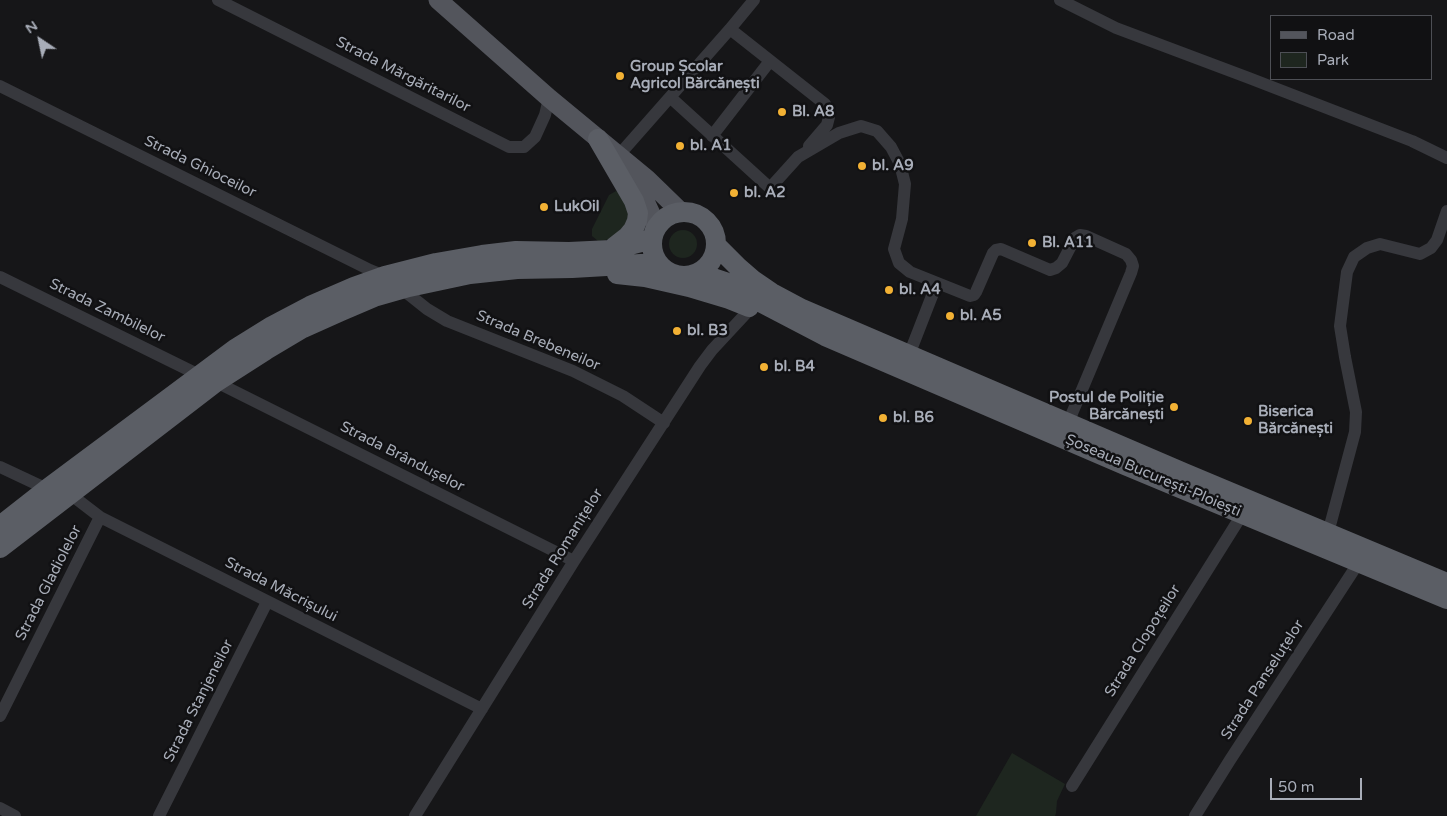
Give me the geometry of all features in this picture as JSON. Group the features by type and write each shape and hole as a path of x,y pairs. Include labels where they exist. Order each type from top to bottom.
{"highway":[{"path":"598,139 634,201 638,213 633,230 611,250"},
{"path":"681,212 692,213 702,217 710,224 715,234 716,244 715,253 705,268 698,273 687,276 676,275 666,271 658,263 652,247 654,233 663,219 681,212"},
{"path":"0,548 70,494 207,379 234,349 310,306 385,276 436,263 482,254 516,251 569,252 611,250 654,233"},
{"name":"Șoseaua București-Ploiești","path":"716,244 738,267 772,293 832,323 1447,583"},
{"path":"0,526 47,489 207,379 266,350 303,328 374,297 470,274 517,269 658,263"},
{"path":"554,268 645,277 689,287 825,336"},
{"name":"Șoseaua București-Ploiești","path":"698,273 725,282 825,336 1022,421 1447,599"}],"main road":[{"path":"440,1 549,98 619,155 681,212"},
{"path":"598,139 645,201 654,233"}],"street":[{"name":"Strada Mărgăritarilor","path":"218,0 509,147 524,147 535,137 545,115 549,98"},
{"path":"619,155 754,0"},
{"path":"1060,0 1116,28 1412,141 1447,158"},
{"path":"670,97 770,188 822,132 830,117 825,104 730,29"},
{"path":"712,136 770,62"},
{"name":"Strada Ghioceilor","path":"0,86 385,276"},
{"path":"798,157 840,133 861,126 877,131 891,147 900,164 905,184 902,219 894,249 899,263 910,272 970,296 974,295 993,252 996,250 1001,250 1050,270 1062,263 1075,238 1080,235 1126,254 1133,266 1131,274 1068,423"},
{"path":"1328,533 1354,432 1356,412 1340,326 1347,272 1354,256 1367,248 1380,244 1420,254 1431,248 1437,240 1447,211"},
{"name":"Strada Zambilelor","path":"0,277 207,379"},
{"path":"909,354 937,283"},
{"name":"Strada Brebeneilor","path":"402,289 447,321 573,371 623,396 664,422"},
{"name":"Strada Romanițelor","path":"416,816 574,561 700,366 712,350 751,308"},
{"name":"Strada Brândușelor","path":"207,379 574,561"},
{"path":"0,467 47,489"},
{"name":"Strada Măcrișului","path":"70,494 100,517 482,709"},
{"name":"Strada Clopoțeilor","path":"1072,786 1243,513"},
{"name":"Strada Gladiolelor","path":"0,716 100,517"},
{"name":"Strada Panseluțelor","path":"1195,816 1359,562"},
{"name":"Strada Stanjeneilor","path":"159,816 267,602"},
{"path":"0,808 15,816"}],"green space":[{"path":"616,191 624,194 629,217 624,226 611,239 598,241 592,236 592,229 609,195"},
{"path":"683,230 693,234 697,244 693,254 683,258 673,254 669,244 673,234"},
{"path":"1012,753 1065,784 1057,801 1055,816 976,816"}],"place":[{"name":"Group Școlar Agricol Bărcănești","path":"620,76"},
{"name":"Bl. A8","path":"782,112"},
{"name":"bl. A1","path":"680,146"},
{"name":"bl. A9","path":"862,166"},
{"name":"bl. A2","path":"734,193"},
{"name":"LukOil","path":"544,207"},
{"name":"Bl. A11","path":"1032,243"},
{"name":"bl. A4","path":"889,290"},
{"name":"bl. A5","path":"950,316"},
{"name":"bl. B3","path":"677,331"},
{"name":"bl. B4","path":"764,367"},
{"name":"Postul de Poliție Bărcănești","path":"1174,407"},
{"name":"bl. B6","path":"883,418"},
{"name":"Biserica Bărcănești","path":"1248,421"}]}
